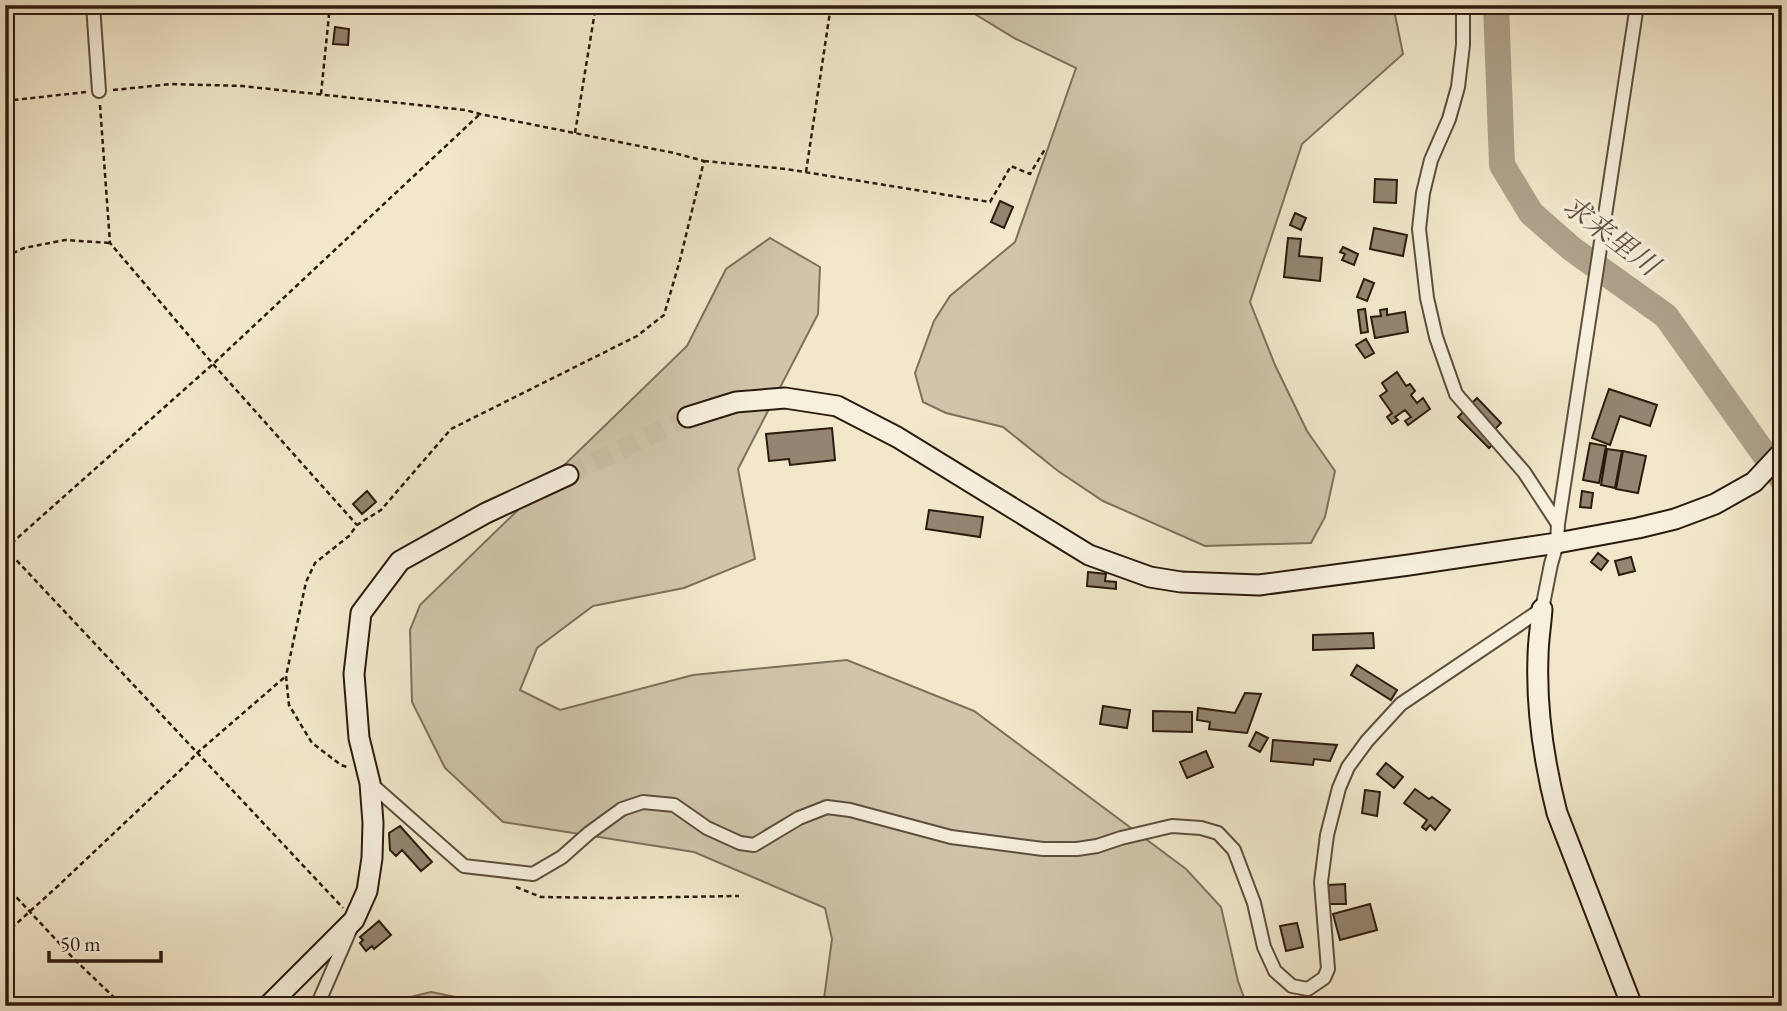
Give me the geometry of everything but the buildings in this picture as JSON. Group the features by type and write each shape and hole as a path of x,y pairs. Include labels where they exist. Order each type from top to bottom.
{"street":[{"path":"93,5 99,91"},
{"path":"1463,5 1463,45 1458,87 1449,119 1431,160 1423,193 1419,229 1427,298 1436,337 1456,394 1524,472 1558,533"},
{"path":"1632,1006 1557,813 1549,784 1538,699 1538,655 1542,609 1558,533 1637,5"},
{"path":"688,417 736,402 785,398 837,406 897,437 1089,555 1150,578 1259,585 1409,565 1558,533 1627,530 1675,519 1715,504 1754,482 1782,452"},
{"path":"317,1006 367,891 372,858 373,823 369,778 359,738 354,674 361,613 400,561 486,513 568,475"},
{"path":"369,778 464,866 533,874 562,857 622,809 642,802 674,806 707,828 740,843 754,845 799,818 827,807 850,810 951,837 1043,849 1097,846 1172,826 1201,828 1217,833 1234,850 1254,904 1264,947 1275,971 1292,986 1308,989 1324,978 1328,969 1321,882 1327,835 1339,788 1348,767 1367,741 1401,704 1542,609"},
{"path":"268,1006 354,920"}],"path":[{"path":"321,94 330,5"},
{"path":"575,134 596,5"},
{"path":"806,172 831,5"},
{"path":"5,101 172,84 242,86 321,94 465,110 704,161 806,172 990,202 1011,166 1030,174 1045,149"},
{"path":"99,91 110,243 213,364 357,525"},
{"path":"354,920 6,548 213,364 480,114"},
{"path":"369,778 341,765 312,743 289,705 286,676 306,582 315,563 349,536 357,525 381,510 451,429 637,336 664,315 704,161"},
{"path":"5,257 24,248 65,240 110,243"},
{"path":"5,934 197,753 286,676"},
{"path":"5,886 123,1006"},
{"path":"515,886 541,897 739,896"}],"shaded area":[{"path":"960,5 1393,5 1403,54 1302,144 1250,302 1275,365 1307,431 1335,471 1325,517 1311,543 1205,546 1103,501 1058,471 1003,427 946,413 923,402 915,373 934,321 950,296 1015,242 1076,68 1016,39"},
{"path":"770,238 820,267 818,314 738,469 755,559 684,588 593,606 537,648 520,690 560,710 693,675 847,660 974,711 1186,869 1221,907 1238,981 1247,1006 823,1006 832,939 825,908 694,852 503,822 445,768 412,702 410,630 420,605 687,346 726,269"},
{"path":"431,992 500,1006 373,1006"}],"waterway":[{"name":"求来里川","path":"1496,5 1502,165 1531,213 1572,249 1666,316 1782,479"}],"tunnel":[{"path":"568,475 688,417"}]}
